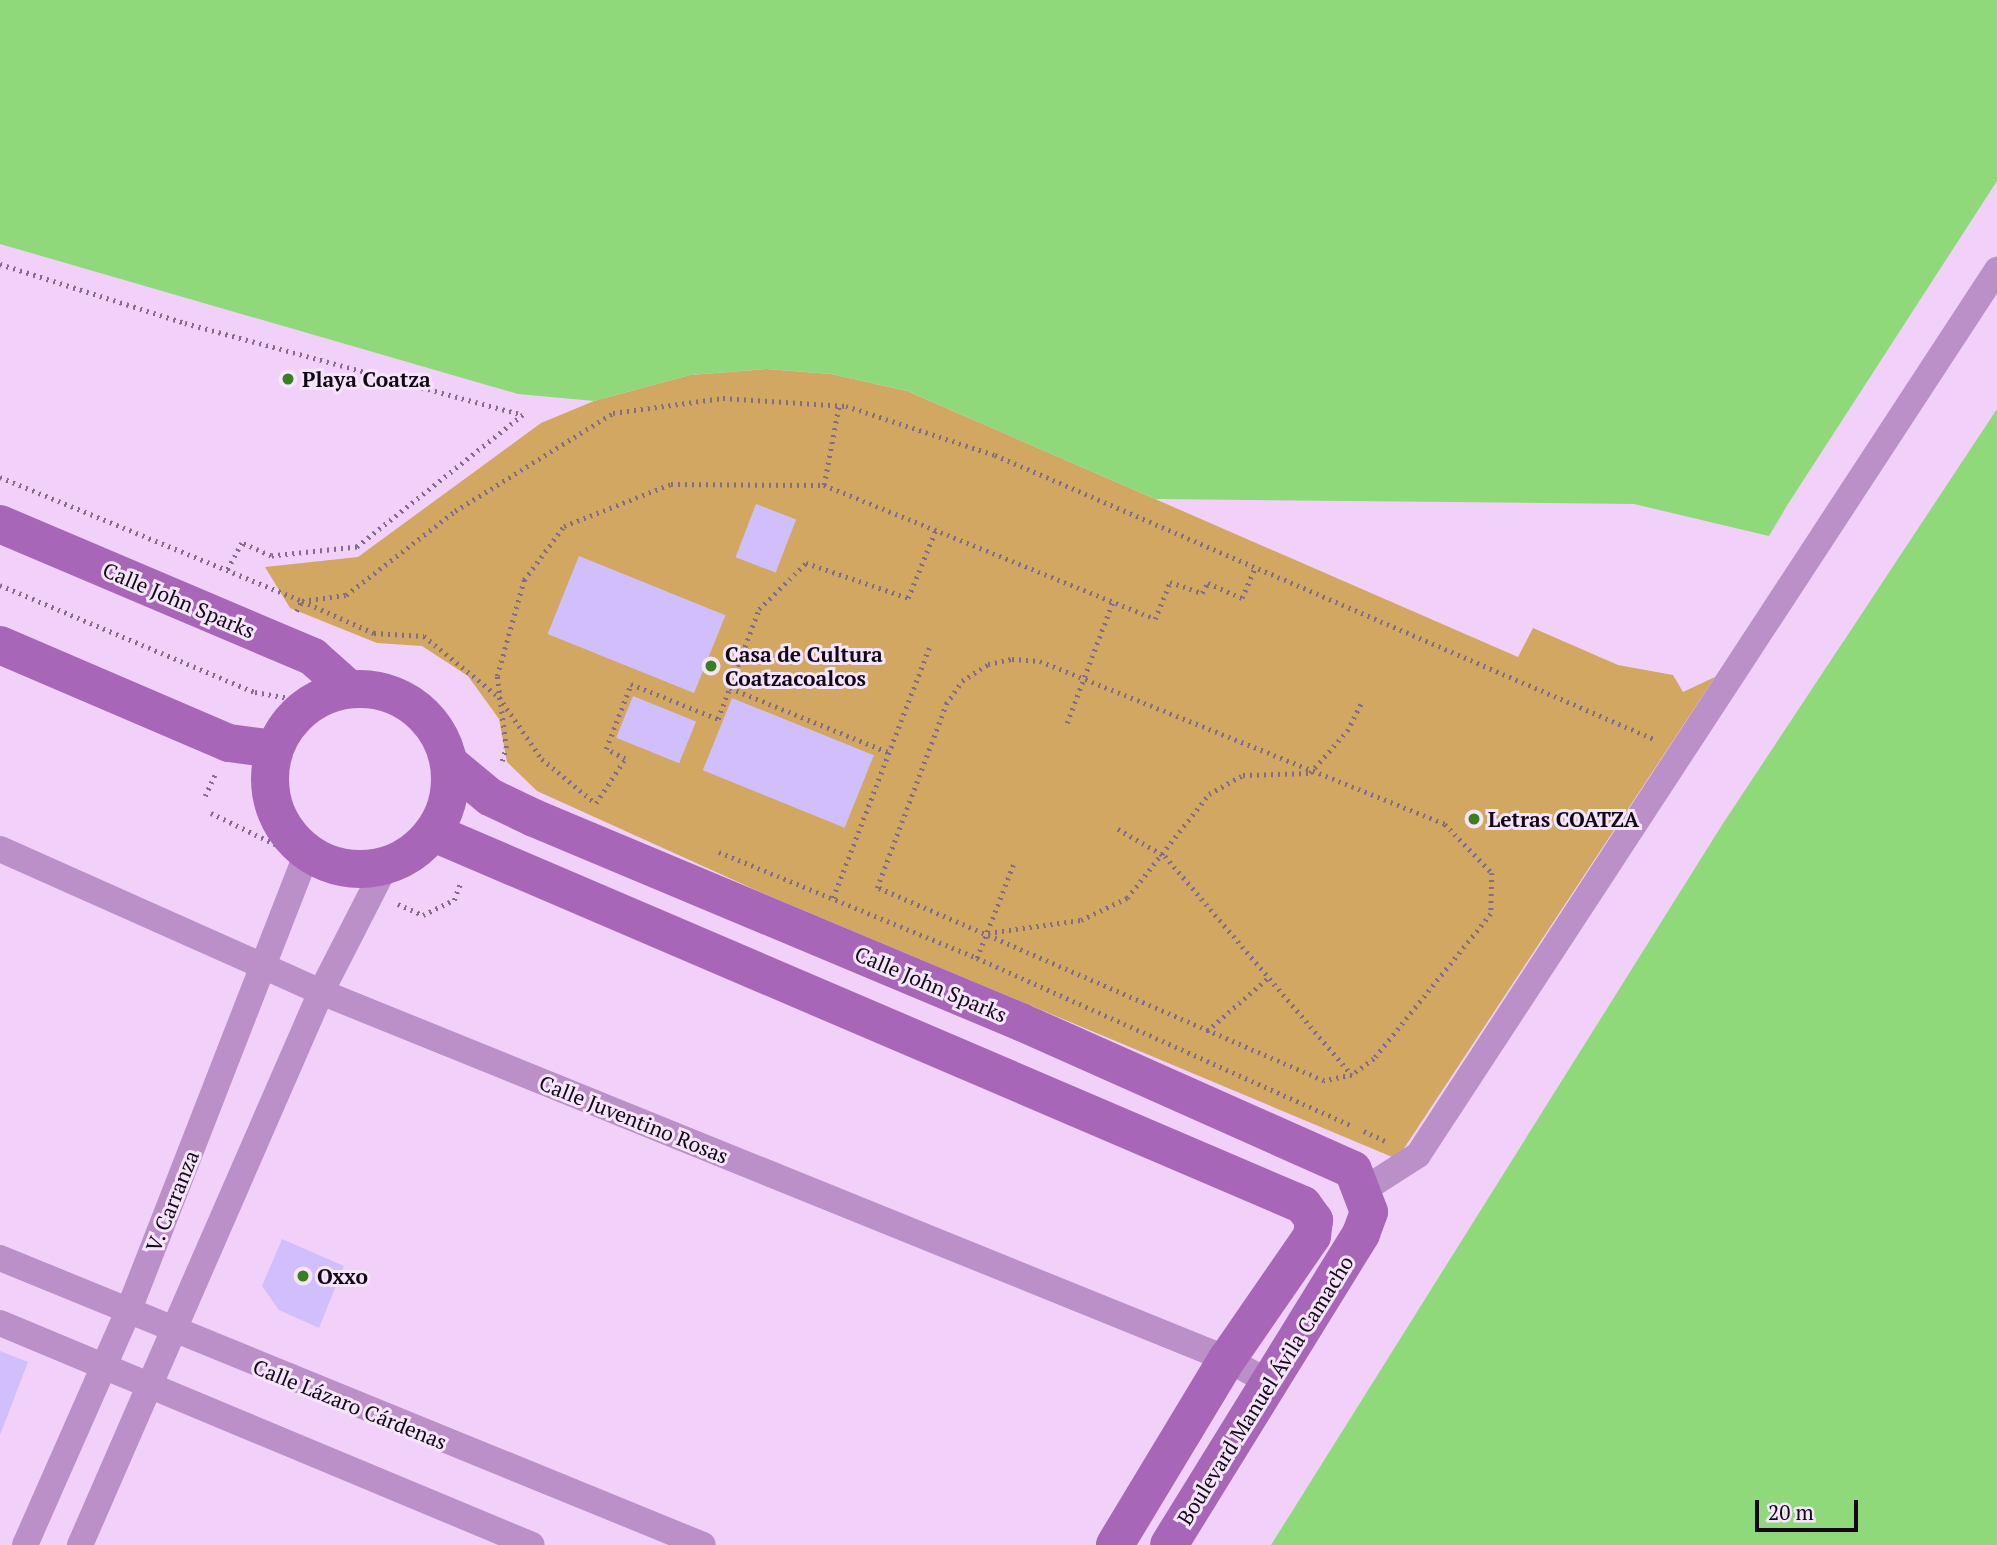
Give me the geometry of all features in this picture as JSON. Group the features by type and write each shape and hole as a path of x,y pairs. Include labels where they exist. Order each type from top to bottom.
{"main road":[{"name":"Calle John Sparks","path":"0,524 313,657 349,689"},
{"path":"0,645 229,743 274,749"},
{"path":"349,689 373,689 415,706 432,722 450,764 451,789 434,833 378,879 306,855 273,806 274,749 311,702 349,689"},
{"name":"Calle John Sparks","path":"450,764 490,797 1283,1137 1353,1170 1365,1189"},
{"path":"434,833 472,849"},
{"name":"Boulevard Manuel Ávila Camacho","path":"472,849 1303,1205 1314,1220 1312,1236 1227,1359 1115,1545"},
{"name":"Boulevard Manuel Ávila Camacho","path":"1168,1545 1361,1234 1369,1212 1365,1189"}],"street":[{"path":"1365,1189 1418,1155 1997,270"},
{"name":"Calle Juventino Rosas","path":"0,849 321,992 1227,1359 1270,1383"},
{"name":"V. Carranza","path":"25,1545 128,1312 266,966 306,855"},
{"path":"80,1545 147,1385 321,992 378,879"},
{"name":"Calle Lázaro Cárdenas","path":"0,1258 172,1332 703,1545"},
{"path":"0,1323 532,1545"}],"path":[{"path":"0,264 185,323 523,415 357,547 271,556 242,542 227,571"},
{"path":"302,601 346,595 455,511 613,413 723,398 839,405 995,455 1682,751"},
{"path":"824,485 839,405"},
{"path":"0,477 374,633 424,636 499,697 542,759 596,803 608,808"},
{"path":"490,797 506,748 497,676 524,580 564,526 671,484 824,485 937,527 1155,619 1170,582 1202,593 1208,583 1242,598 1255,568"},
{"path":"596,803 625,759 606,749 631,684 718,719 759,609 806,563 908,598 937,527"},
{"path":"0,585 256,692 311,702"},
{"path":"1067,723 1114,601"},
{"path":"833,898 929,648"},
{"path":"1041,661 1310,773 1445,824 1485,862 1495,887 1491,914 1374,1059 1352,1076 1324,1081 987,933 877,888 933,731 962,681 988,664 1041,661"},
{"path":"730,688 888,752"},
{"path":"987,933 1081,920 1127,898 1165,856 1201,802 1228,780 1310,773 1335,749 1362,701"},
{"path":"211,813 306,855"},
{"path":"1118,829 1165,856 1352,1076"},
{"path":"708,848 977,958 1418,1155"},
{"path":"378,879 423,915 454,900 472,849"},
{"path":"977,958 1013,864"},
{"path":"1207,1031 1269,977"}],"shaded area":[{"path":"0,0 1997,0 1997,182 1769,536 1634,504 1155,499 907,391 831,374 766,369 690,375 594,401 518,394 0,244"},
{"path":"766,369 831,374 907,391 1518,657 1533,628 1618,665 1673,675 1683,692 1715,677 1397,1159 767,895 537,791 507,762 499,719 468,676 422,646 377,643 290,608 265,567 358,557 541,423 594,401 690,375"},
{"path":"1997,409 1997,1545 1271,1545 1722,825"}],"pier":[{"path":"1997,181 1997,188 1767,539 1788,504"},
{"path":"1997,406 1843,642 1840,640"}],"building":[{"path":"756,504 796,519 776,573 736,557"},
{"path":"579,556 725,615 694,693 548,634"},
{"path":"633,696 696,721 679,763 616,738"},
{"path":"732,698 874,755 845,828 703,770"},
{"name":"Oxxo","path":"282,1239 344,1266 319,1328 279,1310 262,1286"},
{"path":"0,1351 28,1362 0,1435"}],"place":[{"name":"Playa Coatza","path":"288,379"},
{"name":"Casa de Cultura Coatzacoalcos","path":"711,666"},
{"name":"Letras COATZA","path":"1474,819"},
{"name":"Oxxo","path":"303,1276"}]}
